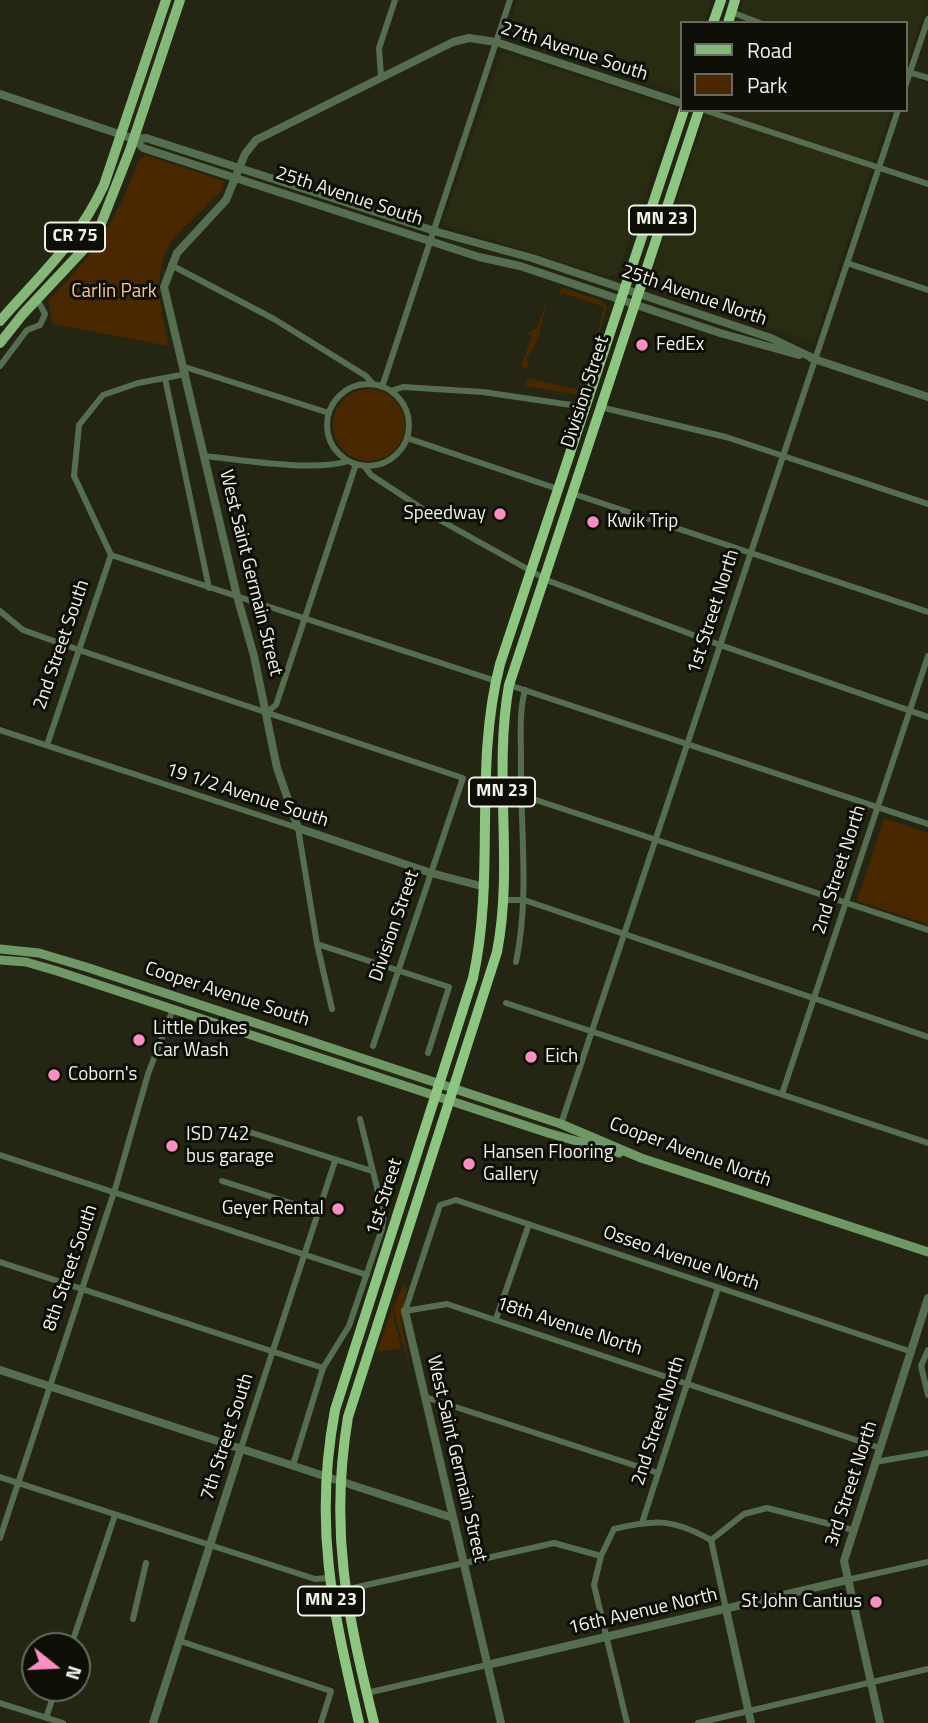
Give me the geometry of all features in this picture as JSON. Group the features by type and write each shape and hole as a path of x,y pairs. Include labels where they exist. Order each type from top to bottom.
{"highway":[{"path":"714,21 721,0"},
{"path":"730,18 735,0"},
{"name":"Division Street","path":"496,681 683,112"},
{"name":"Division Street","path":"509,685 635,300 700,112"},
{"name":"1st Street","path":"359,1723 328,1578 325,1476 344,1377 474,978 482,936 485,887 484,762 496,681"},
{"name":"1st Street","path":"374,1723 344,1590 339,1534 339,1481 354,1394 492,972 504,900 501,764 509,685"}],"main road":[{"name":"CR 75","path":"0,321 68,247 90,214 121,135 166,0"},
{"name":"CR 75","path":"0,344 37,298 83,250 100,224 134,139 180,0"},
{"name":"Cooper Avenue South","path":"0,949 52,956 440,1084"},
{"path":"0,960 35,964 450,1101 585,1144 641,1158"},
{"name":"Cooper Avenue North","path":"440,1084 561,1124 641,1158 928,1252"}],"street":[{"path":"381,76 379,50 395,0"},
{"path":"382,387 510,0"},
{"path":"730,18 748,21"},
{"path":"928,19 908,72 928,79"},
{"name":"27th Avenue South","path":"241,167 245,154 256,140 381,76 462,39 496,42 680,103"},
{"name":"25th Avenue South","path":"0,94 121,135 134,139 146,138 562,268"},
{"path":"707,112 928,184"},
{"name":"1st Street North","path":"561,1124 897,112"},
{"name":"25th Avenue South","path":"134,139 143,148 558,279"},
{"name":"West Saint Germain Street","path":"241,167 226,200 184,243 171,265 164,287 267,712 277,768 298,828 317,944 332,1009"},
{"path":"846,263 928,290"},
{"path":"171,265 274,318 366,376 373,384 391,391 407,412 407,438 390,460 360,465"},
{"name":"25th Avenue North","path":"562,268 635,300 779,341 815,359 928,397"},
{"name":"25th Avenue North","path":"558,279 622,295"},
{"path":"0,366 27,330 40,325 45,314 37,298"},
{"path":"329,413 186,370 103,395 79,425 74,477 111,555 496,681"},
{"name":"West Saint Germain Street","path":"165,378 209,588"},
{"path":"373,384 346,391 329,413 330,440 348,461 360,465 400,495 543,578 720,645 928,717"},
{"path":"391,391 403,387 483,392 585,407"},
{"path":"600,407 670,422 928,504"},
{"path":"407,438 558,489"},
{"path":"205,456 304,464 338,464 348,461"},
{"path":"0,611 23,630 267,712 276,705 360,465"},
{"path":"571,493 928,611"},
{"name":"2nd Street South","path":"47,745 111,555"},
{"name":"2nd Street North","path":"782,1094 928,656"},
{"path":"509,685 928,824"},
{"path":"516,962 524,900 521,709 525,690"},
{"name":"Division Street","path":"267,712 463,778 373,1046"},
{"name":"19 1/2 Avenue South","path":"0,730 431,873 485,887"},
{"path":"521,795 928,930"},
{"path":"504,900 524,900 928,1037"},
{"path":"317,944 449,987 428,1053"},
{"path":"506,1003 928,1143"},
{"name":"8th Street South","path":"0,1538 113,1193 148,1074 173,1009"},
{"path":"293,1465 323,1368 349,1326 384,1216 360,1119"},
{"path":"240,1129 372,1171"},
{"path":"0,1155 367,1275"},
{"name":"7th Street South","path":"153,1723 335,1161"},
{"path":"222,1181 319,1212"},
{"name":"Osseo Avenue North","path":"405,1311 440,1205 456,1200 912,1352"},
{"path":"496,1319 529,1224"},
{"path":"0,1262 323,1368"},
{"name":"2nd Street North","path":"642,1522 718,1288"},
{"name":"3rd Street North","path":"880,1723 844,1561 928,1298"},
{"name":"18th Avenue North","path":"405,1311 447,1304 880,1448"},
{"name":"West Saint Germain Street","path":"405,1311 501,1723"},
{"path":"927,1351 921,1366 928,1395"},
{"path":"0,1370 453,1518"},
{"path":"425,1397 658,1473"},
{"path":"875,1462 928,1453"},
{"path":"0,1477 315,1579 328,1578"},
{"path":"711,1539 744,1514 767,1508 853,1530"},
{"path":"76,1632 115,1515"},
{"path":"627,1723 594,1585 601,1556 614,1529 642,1522 684,1524 711,1539 751,1723"},
{"path":"344,1590 554,1543 601,1556"},
{"name":"16th Avenue North","path":"487,1665 928,1562"},
{"path":"133,1619 146,1563"},
{"path":"180,1640 331,1691 321,1723"},
{"path":"366,1693 487,1665"},
{"path":"698,1723 928,1669"},
{"path":"46,1718 51,1702"},
{"path":"0,1703 63,1723"}],"shaded area":[{"path":"517,0 711,0 705,21 680,21 680,92 506,34"},
{"path":"744,0 928,0 907,63 907,21 737,21"},
{"path":"502,52 669,105 675,110 618,272 610,277 448,226 443,222"},
{"path":"706,112 890,112 814,343 652,291 648,285"}],"green space":[{"name":"Carlin Park","path":"145,155 224,181 221,191 173,240 164,258 159,283 169,346 53,324 48,301 79,268 103,236 122,201 139,159"},
{"path":"561,287 601,301 607,306 597,341 590,339 596,339 604,307 563,293 559,296"},
{"path":"547,300 538,339 527,358 528,369 521,366 532,336 527,334 537,328"},
{"path":"589,361 579,395 524,386 529,378 579,390"},
{"path":"369,389 389,395 399,405 405,425 399,445 389,455 369,461 349,455 339,445 333,425 339,405 349,395"},
{"path":"884,818 928,833 928,924 857,901"},
{"path":"403,1286 407,1288 401,1318 410,1370 393,1308"},
{"path":"392,1310 401,1348 377,1352"}],"place":[{"name":"FedEx","path":"642,345"},
{"name":"Speedway","path":"500,514"},
{"name":"Kwik Trip","path":"593,522"},
{"name":"Little Dukes Car Wash","path":"139,1040"},
{"name":"Eich","path":"531,1057"},
{"name":"Coborn's","path":"54,1075"},
{"name":"ISD 742 bus garage","path":"172,1146"},
{"name":"Hansen Flooring Gallery","path":"469,1164"},
{"name":"Geyer Rental","path":"338,1209"},
{"name":"St John Cantius","path":"876,1602"}]}
